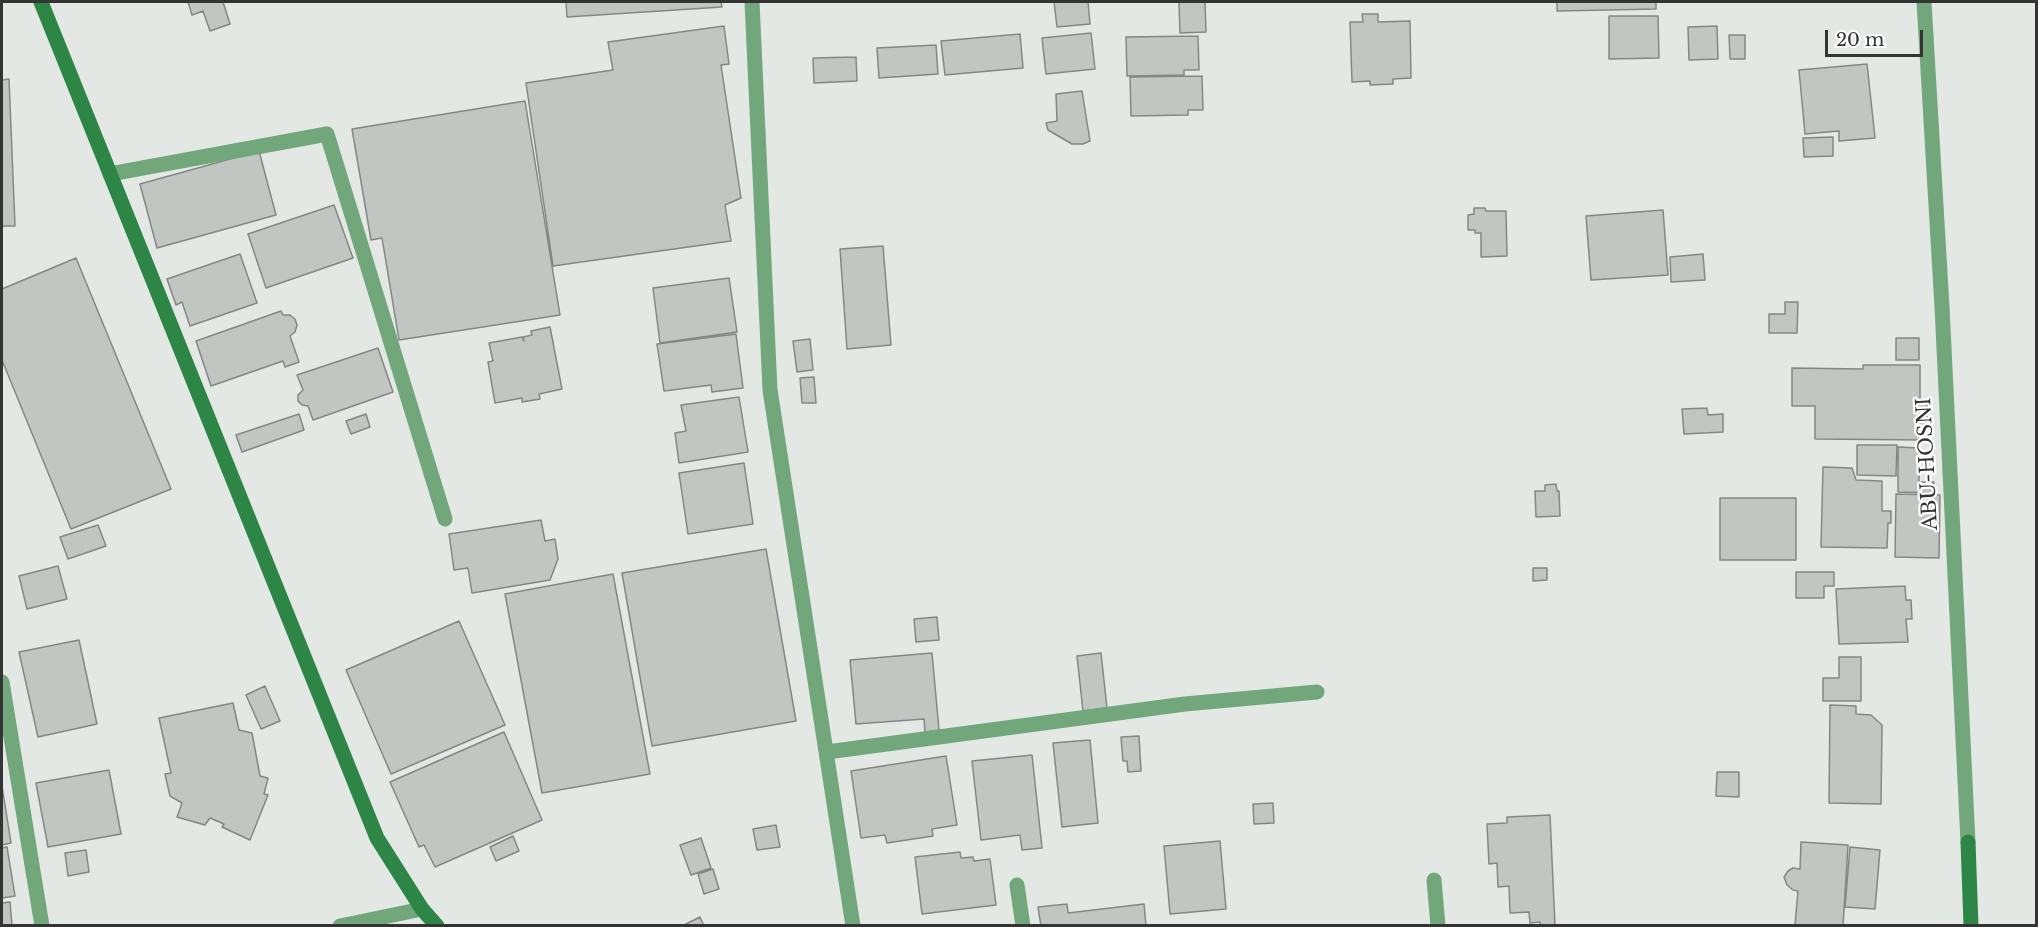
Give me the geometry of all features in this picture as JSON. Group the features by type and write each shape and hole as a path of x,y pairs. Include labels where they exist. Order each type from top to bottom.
{"street":[{"path":"41,2 377,838 422,909 437,926"},
{"path":"752,2 770,390 853,926"},
{"name":"ABU-HOSNI","path":"1924,2 1941,296 1971,926"},
{"path":"110,174 327,134 445,519"},
{"path":"2,682 42,926"},
{"path":"827,752 1185,704 1317,692"},
{"path":"1434,880 1438,926"},
{"path":"1017,885 1023,926"},
{"path":"340,926 422,909"}],"building":[{"path":"188,2 223,2 230,24 210,31 203,11 192,15"},
{"path":"566,2 721,2 722,7 567,17"},
{"path":"1054,2 1088,2 1090,24 1057,27"},
{"path":"1179,2 1205,2 1206,32 1180,33"},
{"path":"1557,2 1656,2 1656,9 1557,11"},
{"path":"1362,14 1378,14 1378,22 1410,21 1411,78 1393,79 1393,84 1370,85 1370,81 1352,82 1350,22 1363,22"},
{"path":"1609,16 1658,16 1659,58 1609,59"},
{"path":"724,26 729,64 721,65 741,198 725,205 731,241 553,266 526,83 613,70 608,42"},
{"path":"1717,26 1718,59 1689,60 1688,27"},
{"path":"1091,33 1095,69 1046,74 1042,38"},
{"path":"1020,34 1023,68 945,75 941,41"},
{"path":"1729,35 1745,35 1745,59 1730,59"},
{"path":"1198,36 1199,70 1184,70 1184,75 1127,76 1126,37"},
{"path":"936,45 938,74 879,78 877,48"},
{"path":"856,57 857,81 814,83 813,58"},
{"path":"1867,64 1875,138 1839,141 1839,131 1805,134 1799,70"},
{"path":"1202,76 1203,110 1188,110 1188,115 1131,116 1130,77"},
{"path":"9,79 15,226 2,226 2,80"},
{"path":"1082,91 1090,141 1083,144 1072,144 1048,130 1046,123 1057,121 1056,94"},
{"path":"525,101 560,315 399,340 382,238 371,240 352,129"},
{"path":"1833,137 1833,156 1804,157 1803,138"},
{"path":"259,151 276,215 157,248 140,184"},
{"path":"334,205 353,258 266,288 248,234"},
{"path":"1474,208 1485,208 1486,211 1506,211 1507,256 1481,257 1481,233 1468,230 1468,215 1474,214"},
{"path":"1663,210 1668,275 1591,280 1586,216"},
{"path":"883,246 891,345 847,349 840,249"},
{"path":"240,254 257,303 190,326 182,302 176,305 167,279"},
{"path":"1703,254 1705,280 1671,282 1670,257"},
{"path":"76,258 171,489 71,529 2,360 2,289"},
{"path":"729,278 737,332 660,343 653,288"},
{"path":"1785,302 1798,302 1797,333 1769,333 1769,314 1785,314"},
{"path":"281,311 283,315 290,315 295,319 297,325 295,332 290,336 299,362 285,367 283,361 211,386 196,341"},
{"path":"550,327 562,389 539,394 540,399 522,402 522,398 495,403 488,362 493,361 489,343 522,337 524,341 523,337 532,335 531,331"},
{"path":"736,334 743,388 712,392 711,385 664,391 657,344"},
{"path":"1896,338 1919,338 1919,360 1896,360"},
{"path":"810,339 813,370 797,372 793,341"},
{"path":"378,348 393,392 313,420 308,406 298,401 298,395 303,390 297,375"},
{"path":"1863,365 1920,365 1920,404 1927,404 1926,440 1815,439 1815,406 1792,406 1792,368 1863,369"},
{"path":"814,377 816,403 802,403 800,378"},
{"path":"739,397 748,452 679,463 675,433 686,431 681,405"},
{"path":"1707,408 1708,415 1723,414 1723,432 1684,434 1682,409"},
{"path":"299,414 304,430 242,452 236,435"},
{"path":"366,414 370,427 351,434 346,421"},
{"path":"1857,445 1897,445 1896,476 1857,475"},
{"path":"1898,447 1919,448 1919,482 1934,482 1933,493 1898,492"},
{"path":"744,463 753,524 688,534 679,473"},
{"path":"1823,467 1852,468 1856,480 1882,481 1882,511 1891,511 1887,548 1821,547"},
{"path":"1556,484 1557,491 1559,491 1560,516 1536,517 1535,491 1545,491 1545,485"},
{"path":"1896,494 1940,495 1939,558 1895,557"},
{"path":"1720,498 1796,498 1796,560 1720,560"},
{"path":"541,520 545,541 555,539 558,559 550,580 472,593 468,568 454,570 449,534"},
{"path":"98,525 106,546 68,559 60,537"},
{"path":"766,549 796,721 652,746 622,573"},
{"path":"58,566 67,599 27,609 19,576"},
{"path":"1533,568 1547,568 1547,580 1533,581"},
{"path":"1796,572 1834,572 1834,586 1824,586 1824,598 1796,598"},
{"path":"613,574 650,774 542,793 505,594"},
{"path":"1905,586 1906,600 1911,600 1912,619 1906,619 1908,642 1839,644 1836,589"},
{"path":"937,617 939,640 916,642 914,619"},
{"path":"459,621 505,725 391,774 346,670"},
{"path":"79,640 97,724 38,737 19,652"},
{"path":"932,653 939,730 925,732 924,719 856,724 850,660"},
{"path":"1101,653 1107,708 1083,711 1077,656"},
{"path":"1839,657 1861,657 1861,701 1823,701 1823,678 1839,678"},
{"path":"265,686 280,721 261,729 246,695"},
{"path":"233,703 239,730 252,733 260,776 268,778 264,794 268,795 250,840 222,827 224,824 210,818 205,825 177,817 182,803 170,796 165,774 171,773 159,718"},
{"path":"1830,705 1856,706 1856,714 1871,715 1882,725 1881,804 1829,803"},
{"path":"504,732 542,820 435,867 424,845 419,847 390,782"},
{"path":"1139,736 1141,771 1128,772 1127,761 1123,761 1121,737"},
{"path":"1090,740 1098,823 1062,827 1053,743"},
{"path":"1032,755 1042,848 1022,850 1020,835 981,840 972,761"},
{"path":"946,756 957,825 932,829 933,836 887,843 885,835 861,838 851,771"},
{"path":"109,770 121,834 48,847 36,783"},
{"path":"1717,772 1739,772 1739,797 1716,796"},
{"path":"2,786 11,843 2,845"},
{"path":"1273,803 1274,823 1254,824 1253,804"},
{"path":"1550,815 1555,926 1540,926 1540,922 1530,923 1529,912 1510,913 1509,886 1498,887 1497,863 1489,864 1487,824 1507,823 1507,817"},
{"path":"776,825 780,847 757,850 753,829"},
{"path":"513,836 519,851 496,861 490,847"},
{"path":"701,838 711,868 691,875 680,845"},
{"path":"1220,841 1226,909 1170,914 1164,846"},
{"path":"1801,842 1848,845 1843,926 1795,925 1798,891 1787,885 1784,877 1793,868 1800,869"},
{"path":"7,847 15,896 2,898 2,848"},
{"path":"1850,847 1880,850 1875,909 1845,907"},
{"path":"86,850 89,872 68,876 65,853"},
{"path":"960,852 961,858 973,857 974,861 990,859 996,905 922,914 915,857"},
{"path":"713,869 719,889 704,894 698,874"},
{"path":"10,902 12,926 2,926 2,903"},
{"path":"1067,904 1068,913 1144,904 1146,926 1041,926 1038,907"},
{"path":"700,917 704,926 682,926"}]}
